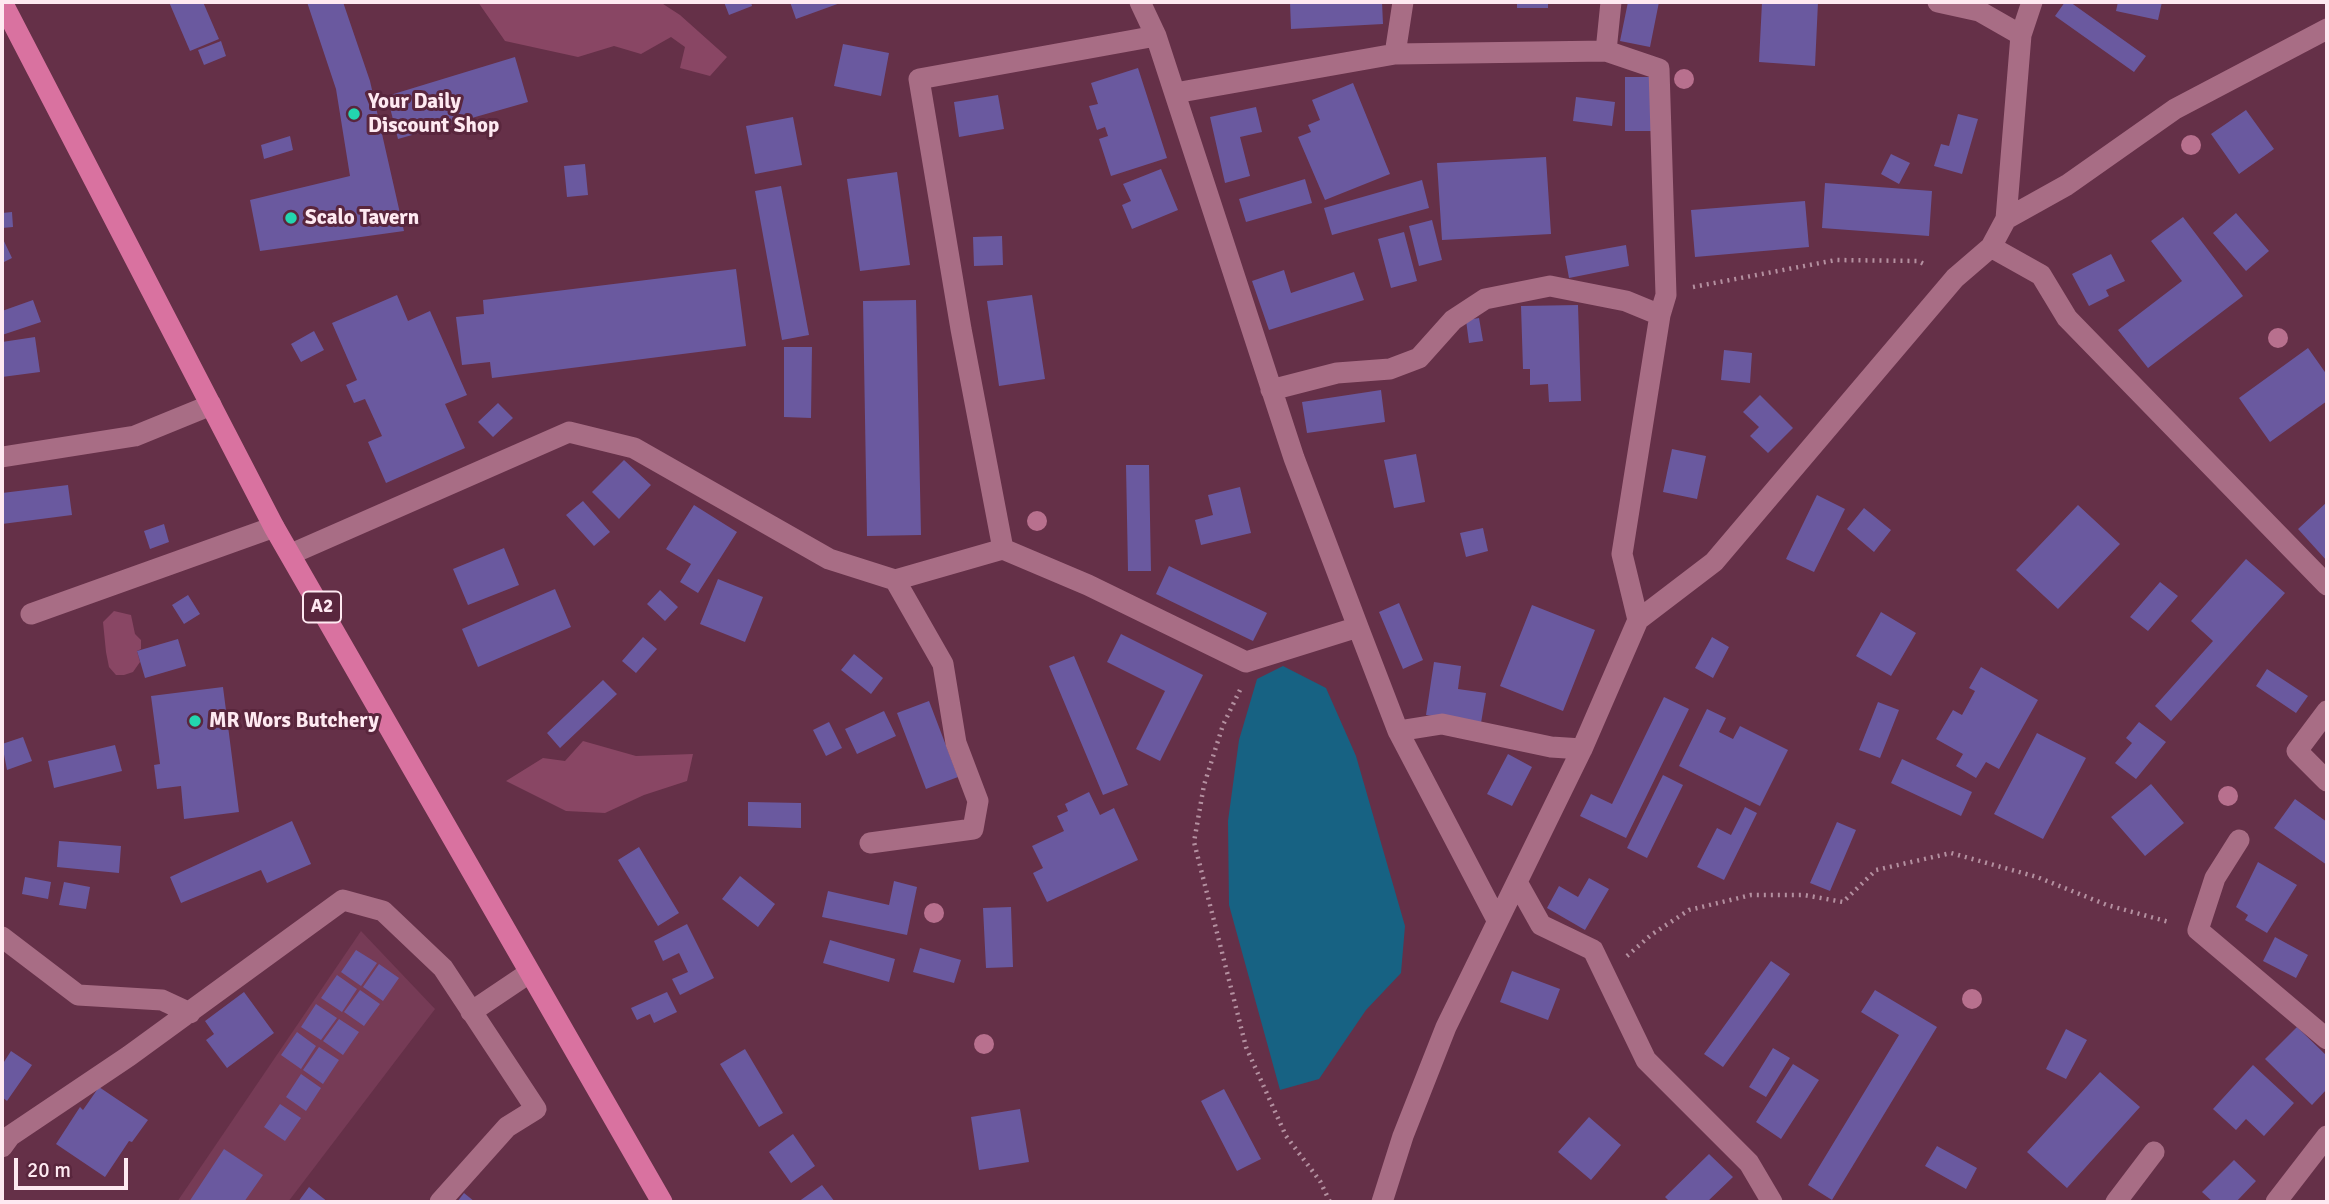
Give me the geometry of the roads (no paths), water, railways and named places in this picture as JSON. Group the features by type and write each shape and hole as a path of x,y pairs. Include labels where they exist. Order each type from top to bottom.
{"main road":[{"name":"A2","path":"4,7 274,527 662,1202"}],"street":[{"path":"1140,2 1156,36 1272,390 1398,731 1497,920"},
{"path":"1395,54 1403,2"},
{"path":"1606,51 1611,2"},
{"path":"1938,2 1979,11 2021,35"},
{"path":"1382,1202 1403,1136 1446,1027 1582,750 1638,620 1714,562 1955,278 1991,247 2006,219 2021,35 2032,2"},
{"path":"2006,219 2067,185 2175,109 2327,29"},
{"path":"1003,549 961,329 919,79 1156,36"},
{"path":"1175,93 1395,54 1606,51 1658,69 1663,305 1622,554 1638,620"},
{"path":"1991,247 2041,275 2067,318 2327,585"},
{"path":"1272,390 1337,373 1390,369 1419,358 1454,320 1485,299 1550,286 1626,301 1663,305"},
{"path":"2,457 135,436 211,405"},
{"path":"291,554 569,432 634,448 829,559 895,580 1003,549 1088,585 1246,663 1358,627"},
{"path":"31,614 274,527"},
{"path":"870,843 973,829 978,801 956,743 943,664 895,580"},
{"path":"2327,711 2297,751 2327,781"},
{"path":"1398,731 1442,724 1551,747 1582,750"},
{"path":"2239,840 2216,878 2199,930 2327,1040"},
{"path":"1518,884 1541,925 1593,950 1646,1060 1749,1163 1772,1202"},
{"path":"2,1147 10,1136 190,1013 343,900 383,911 443,968 536,1109 507,1127 440,1202"},
{"path":"2,937 78,995 162,1000 190,1013"},
{"path":"471,1012 529,974"},
{"path":"2276,1202 2327,1136"},
{"path":"2116,1202 2154,1152"}],"water":[{"path":"1283,666 1326,688 1356,756 1405,926 1401,973 1366,1010 1319,1079 1280,1090 1229,905 1228,821 1239,740 1257,679"}],"place":[{"name":"Your Daily Discount Shop","path":"354,114"},
{"name":"Scalo Tavern","path":"291,218"},
{"name":"MR Wors Butchery","path":"195,721"}]}
